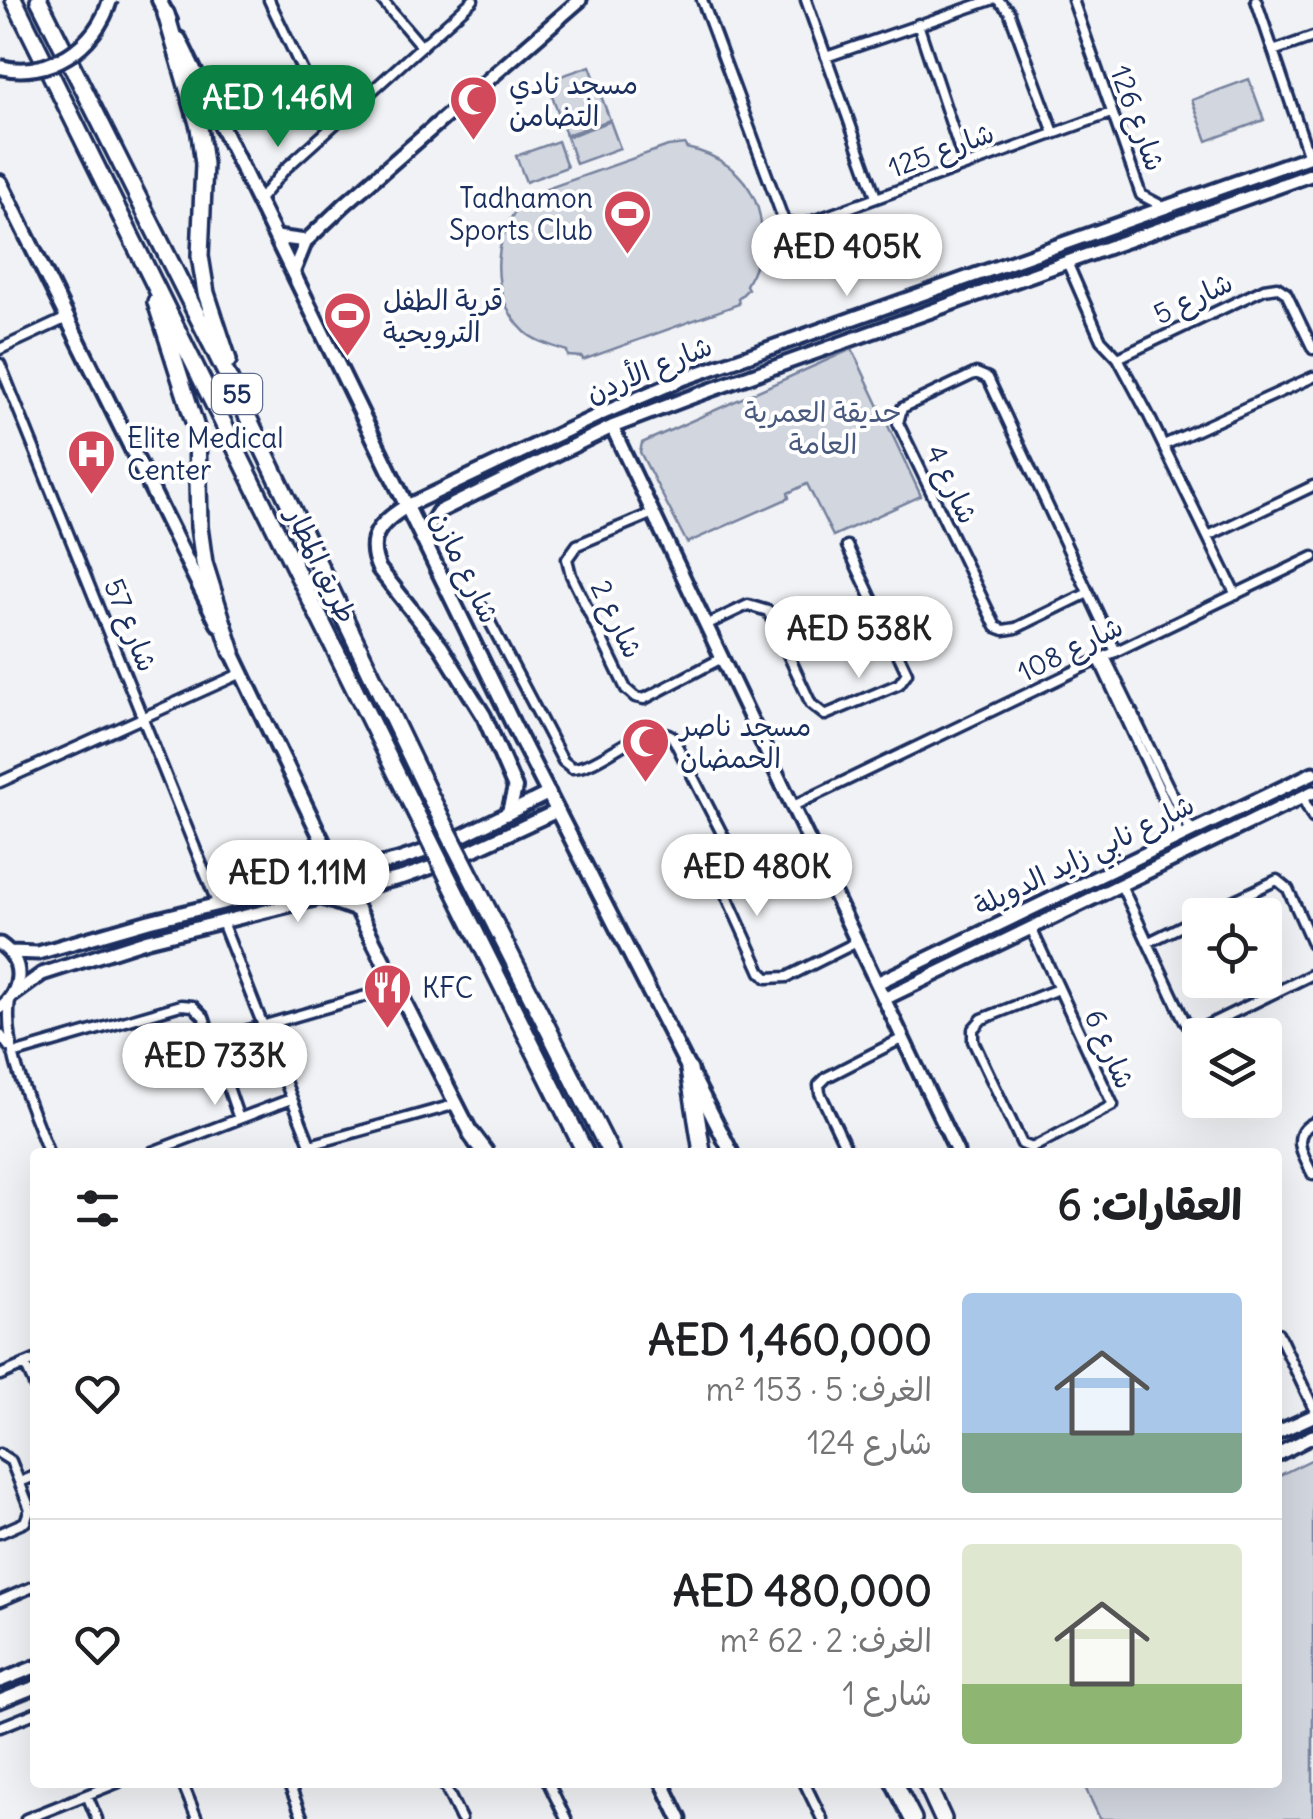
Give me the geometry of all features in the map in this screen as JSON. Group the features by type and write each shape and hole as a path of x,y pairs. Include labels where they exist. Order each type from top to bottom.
{"highway":[{"name":"طريق المطار","path":"14,0 583,1148"},
{"name":"طريق المطار","path":"39,0 243,406 428,792 608,1148"},
{"path":"163,7 202,147 200,256 206,293 243,406"},
{"path":"138,251 197,431 199,527 204,563 232,652"},
{"path":"690,1070 701,1148"},
{"path":"472,1135 480,1148"},
{"path":"897,1788 911,1819"},
{"path":"929,1788 943,1819"}],"main road":[{"path":"0,67 32,70 64,58 91,36 110,0"},
{"name":"شارع مازن","path":"163,7 497,691 729,1148"},
{"path":"0,182 324,844 472,1135"},
{"path":"408,506 386,518 375,532 373,556 441,647 484,716 516,788 509,812"},
{"path":"304,883 315,873 324,844"},
{"path":"324,898 358,910"}],"street":[{"path":"269,0 330,128"},
{"path":"382,0 421,46"},
{"path":"258,201 285,169 473,0"},
{"path":"293,273 306,241 580,0"},
{"name":"شارع 125","path":"702,0 784,221 798,226 1111,113"},
{"path":"806,0 876,197"},
{"path":"826,57 994,0 1009,11 1054,133"},
{"name":"شارع 126","path":"1072,0 1142,195 1158,206 1169,206"},
{"path":"1256,0 1311,156"},
{"path":"918,24 965,166"},
{"path":"1273,50 1313,38"},
{"name":"شارع الأردن","path":"408,506 685,378 1311,156"},
{"name":"شارع الأردن","path":"423,537 438,512 612,428 1313,174"},
{"name":"شارع 126","path":"1129,221 1142,195"},
{"path":"276,237 306,241"},
{"path":"1067,262 1102,340 1118,358 1164,445 1236,594"},
{"name":"شارع 5","path":"1118,358 1277,287 1286,294 1313,349"},
{"path":"884,308 881,322 891,326"},
{"path":"0,349 67,318"},
{"name":"شارع 57","path":"0,364 218,905"},
{"name":"شارع 4","path":"1088,594 1016,628 1004,630 996,626 898,423 902,408 976,373 988,378 1116,652"},
{"path":"1164,445 1313,377"},
{"path":"685,378 693,386 691,397"},
{"path":"612,428 955,1148"},
{"path":"531,447 533,458 540,462"},
{"path":"1208,536 1313,486"},
{"name":"شارع 2","path":"653,513 577,546 567,559 570,574 634,697 644,699 722,658"},
{"path":"706,625 748,605 768,610 811,704 825,716 899,684 906,673 847,546"},
{"name":"شارع 108","path":"792,806 1313,557"},
{"path":"482,607 563,761 572,768 584,768 646,733 663,730 672,736 730,850 722,861 719,880 767,978 787,977 857,942"},
{"path":"1102,658 1130,706 1186,823 1194,831"},
{"path":"1102,658 1120,710 1177,827 1177,839"},
{"path":"0,782 242,673"},
{"path":"497,691 519,679"},
{"path":"1120,710 1130,706"},
{"name":"شارع نابي زايد الدويلة","path":"876,983 1313,773"},
{"path":"1292,783 1288,793 1294,798 1308,795 1313,818"},
{"path":"5,948 38,953 148,921 340,876 443,845 549,793"},
{"name":"شارع نابي زايد الدويلة","path":"884,998 1308,795"},
{"path":"1164,801 1174,796"},
{"path":"1266,796 1278,796 1274,810"},
{"path":"8,1001 42,974 148,940 348,892 450,861 557,811"},
{"path":"1240,898 1277,880 1288,888 1313,945"},
{"path":"1121,885 1185,1022 1195,1028 1313,974"},
{"path":"173,916 167,924 176,933"},
{"path":"148,921 152,930 148,940"},
{"path":"222,922 312,1148"},
{"path":"1148,942 1182,926"},
{"name":"شارع 6","path":"1031,928 1113,1105 1032,1148 1022,1144 973,1040 973,1029 982,1019 1058,989"},
{"path":"970,938 966,946 976,955"},
{"path":"5,948 18,970 8,1001 12,1052 47,1148"},
{"path":"948,949 956,957 956,964"},
{"path":"213,1040 398,987"},
{"path":"12,1052 181,1006 194,1006 204,1017 239,1119"},
{"path":"0,1034 12,1052"},
{"path":"846,1148 819,1085 827,1077 903,1038"},
{"path":"163,1148 291,1099"},
{"path":"315,1148 457,1104"},
{"path":"1313,1123 1299,1135 1301,1150 1313,1174"},
{"path":"1282,1342 1313,1407"},
{"path":"1282,1361 1289,1357"},
{"path":"0,1375 30,1362"},
{"path":"1282,1430 1313,1416"},
{"path":"1282,1452 1313,1436"},
{"path":"0,1454 11,1461 30,1509 20,1526 0,1533"},
{"path":"20,1482 30,1478"},
{"path":"0,1601 30,1588"},
{"path":"0,1681 30,1669"},
{"path":"0,1701 30,1689"},
{"path":"0,1727 30,1715"},
{"path":"26,1819 104,1788"},
{"path":"185,1788 198,1819"},
{"path":"290,1788 302,1819"},
{"path":"446,1788 461,1819"},
{"path":"551,1788 566,1819"},
{"path":"665,1788 680,1819"},
{"path":"807,1788 822,1819"},
{"path":"87,1795 97,1819"}],"green space":[{"path":"590,66 610,120 566,135 547,81"},
{"path":"1249,79 1264,120 1207,141 1192,100"},
{"path":"610,121 620,148 576,164 567,137"},
{"path":"558,141 567,167 526,182 516,156"},
{"name":"Tadhamon Sports Club","path":"685,144 686,148 710,155 729,167 755,199 761,241 748,289 738,299 739,304 583,360 525,332 504,299 498,260 508,223 519,207 532,194 668,146"},
{"name":"حديقة العمرية العامة","path":"852,349 921,496 833,536 807,484 788,493 789,498 687,543 640,452 642,443"},
{"path":"1313,1459 1313,1819 1100,1819 1085,1788 1282,1788 1282,1474"}],"place":[{"name":"مسجد نادي التضامن","path":"474,142"},
{"name":"Tadhamon Sports Club","path":"628,256"},
{"name":"قرية الطفل الترويحية","path":"348,358"},
{"name":"Elite Medical Center","path":"92,496"},
{"name":"مسجد ناصر الحمضان","path":"645,784"},
{"name":"KFC","path":"387,1030"}]}
